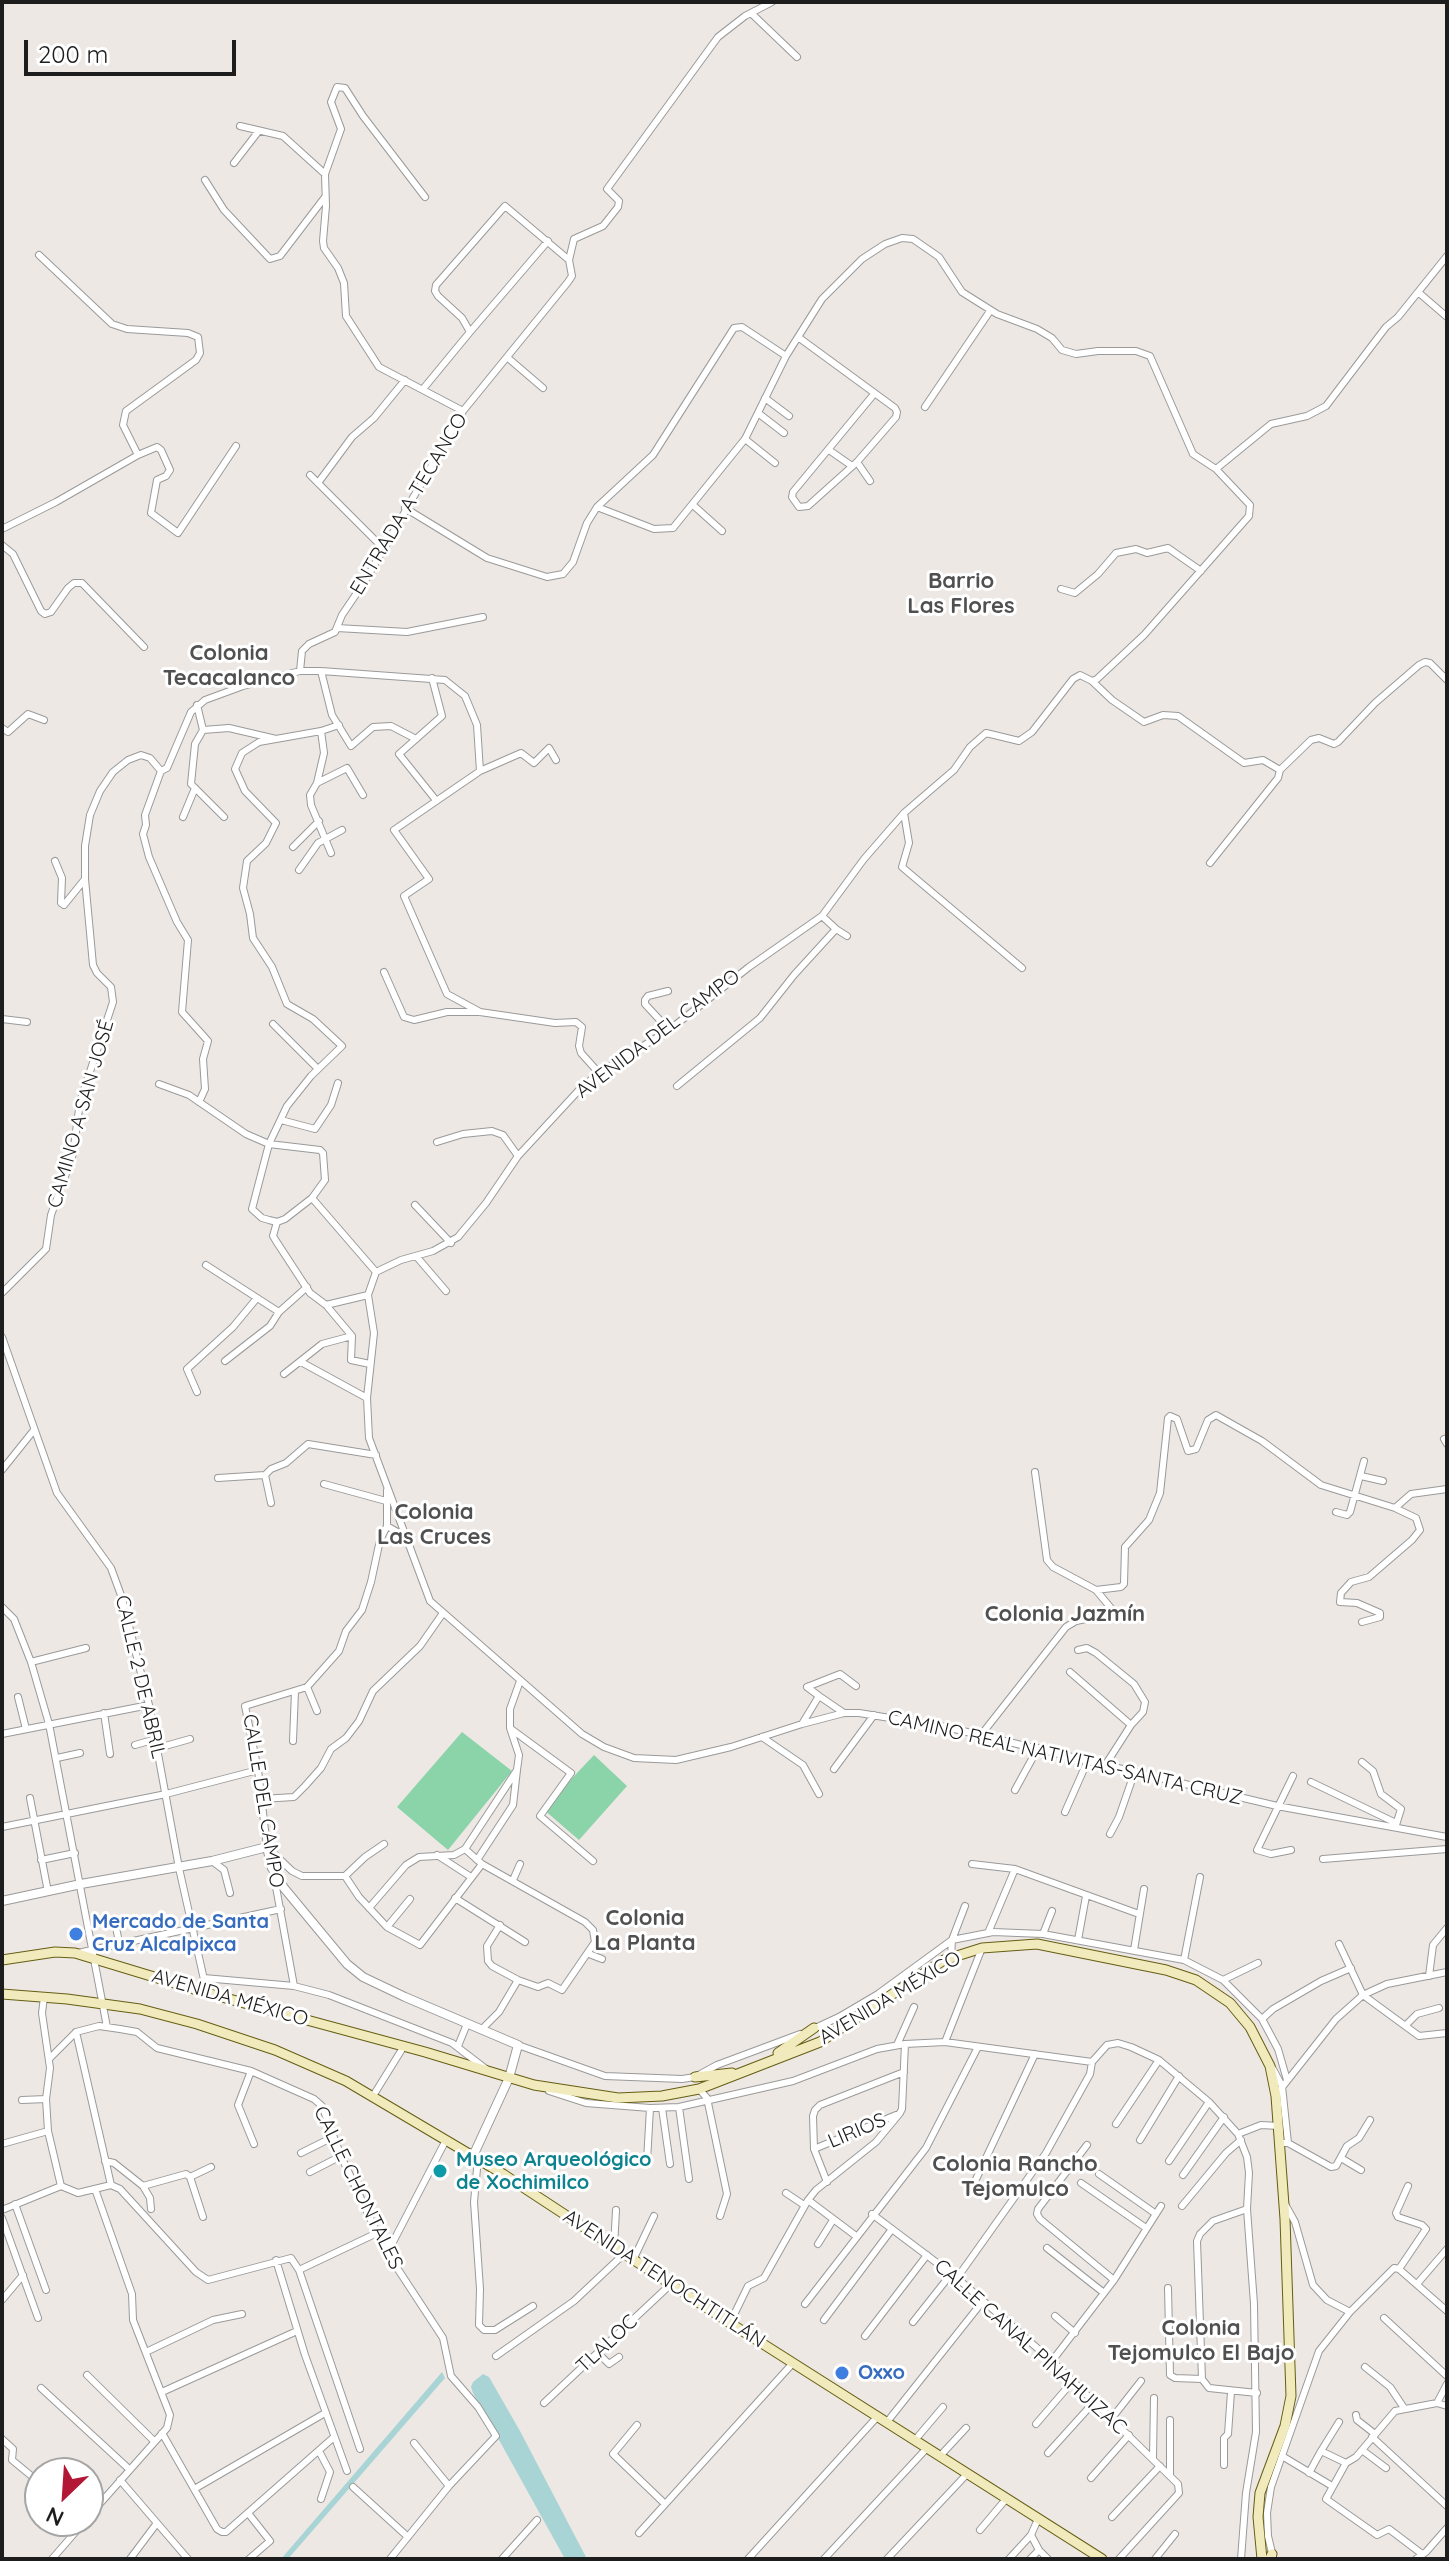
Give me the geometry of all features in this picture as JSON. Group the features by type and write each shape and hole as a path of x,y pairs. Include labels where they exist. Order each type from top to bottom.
{"main road":[{"name":"AVENIDA MÉXICO","path":"2,1960 55,1952 75,1953 534,2085 618,2098 662,2096 699,2089 832,2035 951,1957 982,1948 1037,1944 1186,1976 1206,1985 1230,2003 1250,2027 1270,2066 1284,2143 1283,2201 1291,2396 1285,2426 1260,2493 1258,2517 1262,2559"},
{"name":"AVENIDA TENOCHTITLÁN","path":"2,1994 140,2009 236,2037 317,2068 373,2096 475,2157 1102,2559"},
{"path":"773,2058 814,2028"},
{"path":"695,2077 739,2072"}],"street":[{"path":"772,2 751,13 797,57"},
{"name":"ENTRADA A TECANCO","path":"300,671 302,651 309,644 331,636 337,628 463,411 572,276 569,260 574,239 603,226 618,207 619,201 607,189 718,37 751,13"},
{"path":"425,197 345,88 341,86 334,90 331,102 340,123 340,134 325,174 324,248 344,283 346,316 379,367 463,411"},
{"path":"240,126 283,136 325,174"},
{"path":"234,163 258,132"},
{"path":"205,180 224,210 270,259 280,256 325,197"},
{"path":"470,332 462,318 435,291 436,285 505,206 569,260"},
{"path":"597,507 662,530 673,528 745,439 786,356 822,299 862,259 885,244 902,238 913,239 939,257 962,292 990,311 1037,329 1069,353 1117,350 1136,351 1150,356 1193,454 1216,469 1250,505 1251,511 1144,635 1092,681 1112,700 1144,722 1163,715 1178,716 1244,763 1263,760 1280,770"},
{"path":"423,389 548,241"},
{"path":"39,255 112,324 127,329 188,333 198,337 200,353 196,360 126,411 123,425 138,455"},
{"path":"1216,469 1271,424 1307,416 1326,406 1386,327 1398,317 1447,256"},
{"path":"1418,292 1447,317"},
{"path":"925,407 990,311"},
{"path":"405,508 487,558 547,577 563,574 579,552 587,523 597,507 653,455 734,328 742,327 786,356"},
{"path":"798,337 895,408 896,417 854,464 808,506 799,507 792,497 793,492 874,394"},
{"path":"508,358 543,388"},
{"path":"318,483 352,437 374,418 405,380"},
{"path":"765,398 789,416"},
{"path":"758,413 784,433"},
{"path":"745,439 775,463"},
{"path":"2,529 153,447 161,450 170,470 157,480 150,508 154,517 178,533 236,446"},
{"path":"829,450 854,464 870,481"},
{"path":"310,475 383,548"},
{"path":"693,505 722,531"},
{"path":"2,545 13,554 45,614 51,612 68,588 74,583 82,583 144,647"},
{"path":"1061,589 1075,593 1098,574 1116,553 1136,549 1147,553 1168,548 1201,571"},
{"path":"337,628 407,632 483,617"},
{"path":"1210,863 1278,778 1280,770 1311,740 1319,738 1334,744 1338,742 1375,703 1419,665 1430,663 1447,680"},
{"path":"199,1102 205,1089 203,1059 208,1041 182,1012 188,940 149,857 143,834 145,815 161,771 172,761 191,712 197,705 243,686 300,671 445,680 465,696 477,725 480,771"},
{"path":"321,671 325,693 351,746 373,727 391,726 416,739"},
{"name":"AVENIDA DEL CAMPO","path":"451,1243 486,1203 518,1156 579,1090 599,1073 669,1030 749,967 822,916 864,859 904,813 954,770 970,747 986,733 1019,741 1032,732 1073,679 1080,675 1092,681"},
{"path":"432,678 442,716 399,754 435,799"},
{"path":"197,705 203,730 195,744 191,784 224,817"},
{"path":"2,728 8,732 28,714 44,720"},
{"path":"159,1084 189,1095 246,1134 269,1144 320,1150 323,1153 325,1180 312,1198 285,1219 277,1222 262,1218 252,1209 269,1144 287,1106 342,1046 313,1019 287,1004 272,967 253,938 243,888 247,861 266,843 276,823 245,791 235,769 242,753 259,742 339,725"},
{"path":"203,730 229,728 276,739"},
{"path":"321,731 324,753 317,783 310,795 311,805 331,853"},
{"path":"480,1012 447,994 404,896 429,879 394,830 480,771 521,753 534,763 549,748 556,760"},
{"name":"CAMINO A SAN JOSÉ","path":"2,1293 46,1249 51,1215 73,1154 80,1102 113,1002 111,987 93,965 85,879 86,831 93,803 113,772 128,760 141,755 150,758 161,771"},
{"path":"317,783 347,768 363,795"},
{"path":"183,817 195,788"},
{"path":"904,813 909,843 902,867 1022,968"},
{"path":"293,847 319,821"},
{"path":"299,870 318,843 342,830"},
{"path":"55,861 62,878 61,903 64,905 85,879"},
{"path":"822,916 847,936"},
{"path":"677,1086 760,1018 836,929"},
{"path":"384,972 404,1017 414,1020 447,1012 480,1012 555,1023 576,1022 582,1027 581,1053 599,1073"},
{"path":"668,991 648,996 645,1004 669,1030"},
{"path":"2,1019 27,1022"},
{"path":"273,1024 318,1069"},
{"path":"281,1120 315,1129 331,1105 338,1083"},
{"path":"437,1142 463,1134 492,1131 503,1135 518,1156"},
{"path":"312,1198 376,1272"},
{"path":"326,1305 368,1295 376,1272 385,1265 451,1243 415,1205"},
{"path":"277,1222 273,1236 317,1301 326,1305 352,1336 351,1360 370,1364"},
{"path":"416,1256 446,1291"},
{"path":"206,1265 279,1312"},
{"path":"225,1361 270,1326 279,1312 307,1287"},
{"name":"CAMINO REAL NATIVITAS-SANTA CRUZ","path":"368,1295 374,1333 367,1398 369,1438 430,1601 582,1734 604,1747 634,1758 676,1760 844,1713 874,1715 981,1735 1277,1806 1395,1825 1447,1837"},
{"path":"197,1392 187,1369 233,1327 257,1298"},
{"path":"284,1374 322,1344 352,1336"},
{"name":"CALLE 2 DE ABRIL","path":"2,1337 63,1503 99,1549 117,1582 149,1705 179,1868 207,1993"},
{"path":"301,1362 367,1398"},
{"path":"1096,1590 1124,1584 1125,1547 1149,1520 1160,1493 1168,1418 1177,1419 1188,1451 1196,1449 1208,1420 1216,1415 1262,1441 1318,1483 1395,1508 1419,1522 1420,1530 1412,1540 1369,1577 1351,1582 1341,1593 1340,1602 1357,1603 1380,1613 1380,1617 1362,1622"},
{"path":"2,1470 34,1430"},
{"path":"218,1478 265,1475 286,1463 308,1444 376,1455"},
{"path":"1336,1512 1349,1514 1364,1461"},
{"path":"981,1735 1066,1627 1076,1621 1096,1617 1116,1618 1096,1590 1053,1567 1047,1560 1035,1472"},
{"path":"265,1475 271,1503"},
{"path":"1361,1476 1383,1481"},
{"path":"324,1484 386,1501"},
{"path":"1395,1508 1411,1494 1447,1489"},
{"name":"CALLE DEL CAMPO","path":"294,1986 267,1847 258,1770 245,1706 307,1687 339,1651 346,1631 362,1610 371,1582 380,1540 387,1526 387,1490"},
{"path":"387,1526 406,1537"},
{"path":"2,1607 14,1619 31,1662 49,1724 107,2027"},
{"path":"262,1799 294,1797 305,1786 321,1768 331,1749 346,1738 359,1721 373,1691 420,1646 443,1613"},
{"path":"31,1662 86,1648"},
{"path":"1078,1650 1087,1648 1096,1653 1134,1684 1145,1702 1145,1707 1106,1764"},
{"path":"1070,1672 1131,1725"},
{"path":"844,1713 807,1687 840,1674 856,1686"},
{"path":"345,1876 387,1927 420,1945 471,1877 513,1805 519,1755 510,1728 510,1709 520,1681"},
{"path":"307,1687 317,1711"},
{"path":"293,1741 295,1691"},
{"path":"802,1724 819,1696"},
{"path":"18,1697 26,1729"},
{"path":"2,1734 149,1705"},
{"path":"104,1713 110,1754"},
{"path":"834,1769 874,1715"},
{"path":"510,1728 571,1773 540,1816 593,1861"},
{"path":"762,1737 803,1765 819,1794"},
{"path":"135,1745 156,1739"},
{"path":"158,1748 190,1739"},
{"path":"1015,1790 1038,1748"},
{"path":"57,1758 80,1753"},
{"path":"1065,1812 1088,1760"},
{"path":"1311,1782 1395,1825 1401,1809 1381,1794 1373,1771 1362,1762"},
{"path":"2,1827 166,1794 258,1770"},
{"path":"369,1908 406,1865 419,1857 454,1855 465,1849 517,1770"},
{"path":"1110,1834 1135,1771"},
{"path":"1291,1850 1271,1854 1257,1850 1293,1776"},
{"path":"30,1798 48,1892"},
{"path":"2,1901 179,1868 267,1847 292,1871 302,1876 345,1876 384,1844"},
{"path":"465,1849 480,1862 585,1922 595,1936 591,1952 562,1990 548,1983 538,1987 492,1966 488,1961 487,1946 500,1925"},
{"path":"1323,1859 1447,1849"},
{"path":"41,1860 75,1853"},
{"path":"437,1855 471,1877"},
{"path":"212,1861 224,1870 230,1893"},
{"path":"513,1880 520,1864"},
{"path":"972,1864 1015,1869 1139,1914"},
{"path":"272,1868 298,1906 347,1964 363,1977 481,2030 605,2076 657,2079 695,2077 717,2065 839,2017 878,1994 952,1940 988,1933 1043,1934 1184,1960 1223,1980 1262,2019 1278,2049 1285,2083 1284,2143 1331,2167 1336,2166 1347,2146 1359,2138 1370,2120"},
{"path":"988,1933 1015,1869"},
{"path":"1184,1960 1200,1877"},
{"path":"1134,1950 1144,1889"},
{"path":"1078,1940 1086,1896"},
{"path":"455,1898 525,1942"},
{"path":"387,1927 410,1899"},
{"path":"951,1957 952,1940 965,1906"},
{"path":"75,1953 281,1909"},
{"path":"1043,1934 1052,1911"},
{"path":"114,1918 119,1942"},
{"path":"1429,1976 1433,1945 1447,1928"},
{"path":"1339,1944 1363,1995 1419,2036 1447,2033"},
{"path":"945,2042 982,1948"},
{"path":"591,1952 602,1959"},
{"path":"1223,1980 1258,1963"},
{"path":"1262,2019 1273,2009 1321,1981 1351,1968"},
{"path":"1276,2096 1336,2019 1363,1995 1387,1984 1447,1972"},
{"path":"204,1978 294,1986 329,1995 458,2046 489,2071"},
{"path":"481,2030 499,2012 518,1980"},
{"path":"44,1997 42,2013 49,2059 46,2099 48,2131 61,2186"},
{"path":"897,2045 914,2007"},
{"path":"1405,2026 1417,2014 1439,2008"},
{"path":"458,2046 467,2024"},
{"name":"CALLE CHONTALES","path":"76,2032 99,2026 137,2032 157,2048 251,2071 314,2099 322,2106 341,2156 384,2248 443,2338 451,2376 478,2407 496,2436 449,2486"},
{"path":"49,2059 76,2032"},
{"path":"76,2032 111,2185"},
{"path":"425,2052 429,2033"},
{"path":"534,2085 586,2103 662,2108 679,2107 707,2098 793,2081 877,2049 905,2044 945,2042 1092,2062"},
{"path":"913,2322 954,2276 1046,2153 1090,2074 1092,2062 1107,2045 1118,2043 1159,2060 1224,2117 1239,2137 1249,2173 1247,2209 1257,2393 1256,2432 1246,2493 1241,2559"},
{"path":"730,2323 748,2286 764,2278 806,2203 876,2142 900,2113 905,2044"},
{"path":"518,2045 509,2078 475,2157 479,2325 484,2330 495,2330 533,2306"},
{"path":"373,2096 404,2046"},
{"path":"805,2304 926,2148 978,2047"},
{"path":"970,2192 1035,2054"},
{"path":"1116,2124 1159,2060"},
{"path":"1270,2066 1285,2083"},
{"path":"251,2071 238,2105 254,2144"},
{"path":"827,2182 814,2149 813,2116 820,2105 904,2072"},
{"path":"1140,2140 1179,2076"},
{"path":"699,2089 707,2098 727,2194 720,2216"},
{"path":"22,2100 46,2099"},
{"path":"1169,2161 1209,2102"},
{"path":"679,2107 689,2179"},
{"path":"647,2161 650,2108"},
{"path":"662,2108 670,2164"},
{"name":"LIRIOS","path":"814,2149 900,2113"},
{"path":"1183,2175 1224,2117"},
{"path":"1182,2206 1239,2137 1261,2125 1279,2126"},
{"path":"2,2144 48,2131"},
{"path":"301,2153 333,2137"},
{"path":"384,2248 393,2242 446,2140"},
{"path":"1087,2145 1037,2214 1114,2280"},
{"path":"310,2172 341,2156"},
{"path":"1341,2158 1361,2170"},
{"path":"105,2161 114,2163 143,2186 150,2198 151,2209"},
{"path":"190,2177 211,2167"},
{"path":"143,2186 186,2174 190,2177 203,2217"},
{"path":"1099,2174 1156,2214"},
{"path":"1081,2183 1146,2228"},
{"path":"2,2210 61,2186 78,2193 111,2185 120,2189 202,2278 208,2280 291,2258 299,2270 360,2449"},
{"path":"1272,2557 1267,2513 1271,2487 1319,2351 1350,2312 1396,2269 1426,2229 1398,2217 1396,2213 1408,2186"},
{"path":"95,2189 132,2294 133,2320 162,2392 170,2421 104,2498"},
{"path":"786,2193 856,2236"},
{"path":"1283,2201 1295,2222 1313,2285 1327,2300 1350,2312"},
{"path":"15,2204 46,2290"},
{"path":"1052,2361 1114,2280 1161,2206"},
{"path":"1247,2209 1213,2221 1197,2241 1202,2379 1209,2388 1257,2393"},
{"path":"614,2248 616,2210"},
{"name":"CALLE CANAL PINAHUIZAC","path":"872,2214 954,2276 1052,2361 1180,2488 1179,2493 1119,2559"},
{"path":"496,2356 574,2301 628,2257 654,2216"},
{"path":"2,2218 38,2318"},
{"path":"818,2244 833,2220"},
{"path":"824,2320 892,2229"},
{"path":"299,2270 377,2233"},
{"path":"1047,2248 1104,2293"},
{"path":"1417,2284 1447,2249"},
{"path":"865,2336 927,2255"},
{"path":"276,2260 297,2331 347,2471"},
{"path":"1396,2269 1447,2311"},
{"path":"2,2300 23,2275"},
{"name":"TLALOC","path":"544,2403 671,2284"},
{"path":"1168,2288 1170,2375 1202,2379"},
{"path":"887,2422 983,2301"},
{"path":"146,2352 213,2320 242,2314"},
{"path":"1055,2316 1075,2333"},
{"path":"1384,2318 1447,2376"},
{"path":"162,2392 297,2331"},
{"path":"598,2353 609,2364 619,2357"},
{"path":"639,2533 793,2363"},
{"path":"1365,2367 1390,2387 1404,2408"},
{"path":"87,2375 154,2441"},
{"path":"1036,2424 1073,2381"},
{"path":"1112,2418 1141,2381"},
{"path":"1437,2403 1447,2384"},
{"path":"41,2388 129,2469"},
{"path":"1224,2465 1224,2438 1228,2434 1231,2392"},
{"path":"1153,2458 1154,2398"},
{"path":"1048,2453 1095,2401"},
{"path":"1422,2554 1389,2529 1377,2535 1326,2499 1346,2463 1356,2457 1391,2415 1404,2408 1437,2403 1447,2406"},
{"path":"915,2440 943,2407"},
{"path":"196,2488 325,2413"},
{"path":"1356,2415 1357,2420 1447,2506"},
{"path":"748,2559 878,2416"},
{"path":"1170,2420 1170,2476"},
{"path":"1309,2473 1339,2422"},
{"path":"637,2425 613,2454 664,2503"},
{"path":"940,2456 966,2428"},
{"path":"162,2433 217,2529 222,2532 226,2532 334,2437"},
{"path":"1091,2478 1129,2435"},
{"path":"2,2439 13,2449 12,2460 24,2470"},
{"path":"390,2559 449,2486 414,2443"},
{"path":"824,2559 927,2448"},
{"path":"1362,2450 1386,2468"},
{"path":"319,2451 330,2472 321,2499"},
{"path":"1321,2451 1346,2463"},
{"path":"1282,2456 1332,2486"},
{"path":"1112,2517 1160,2466"},
{"path":"887,2559 967,2474"},
{"path":"120,2480 188,2559"},
{"path":"353,2487 408,2537"},
{"path":"980,2530 1006,2499"},
{"path":"248,2513 270,2541 249,2559"},
{"path":"1009,2559 1031,2535 1038,2519"},
{"path":"502,2559 537,2520"},
{"path":"130,2559 157,2523"},
{"path":"1416,2559 1447,2528"},
{"path":"1155,2559 1175,2534"},
{"path":"1031,2535 1048,2559"},
{"path":"52,2559 71,2537"},
{"path":"1030,2559 1039,2550"}],"green space":[{"path":"462,1732 512,1771 448,1850 397,1807"},
{"path":"594,1755 627,1786 579,1840 543,1809"}],"water":[{"path":"442,2372 445,2378 288,2559 281,2559"},
{"path":"483,2374 489,2377 520,2431 587,2559 565,2559 473,2393 473,2382"}],"place":[{"name":"Mercado de Santa Cruz Alcalpixca","path":"76,1934"},
{"name":"Museo Arqueológico de Xochimilco","path":"440,2171"},
{"name":"Oxxo","path":"842,2373"}],"district":[{"name":"Barrio Las Flores","path":"961,594"},
{"name":"Colonia Tecacalanco","path":"229,666"},
{"name":"Colonia Las Cruces","path":"434,1524"},
{"name":"Colonia Jazmín","path":"1065,1614"},
{"name":"Colonia La Planta","path":"645,1930"},
{"name":"Colonia Rancho Tejomulco","path":"1015,2176"},
{"name":"Colonia Tejomulco El Bajo","path":"1201,2340"}]}
